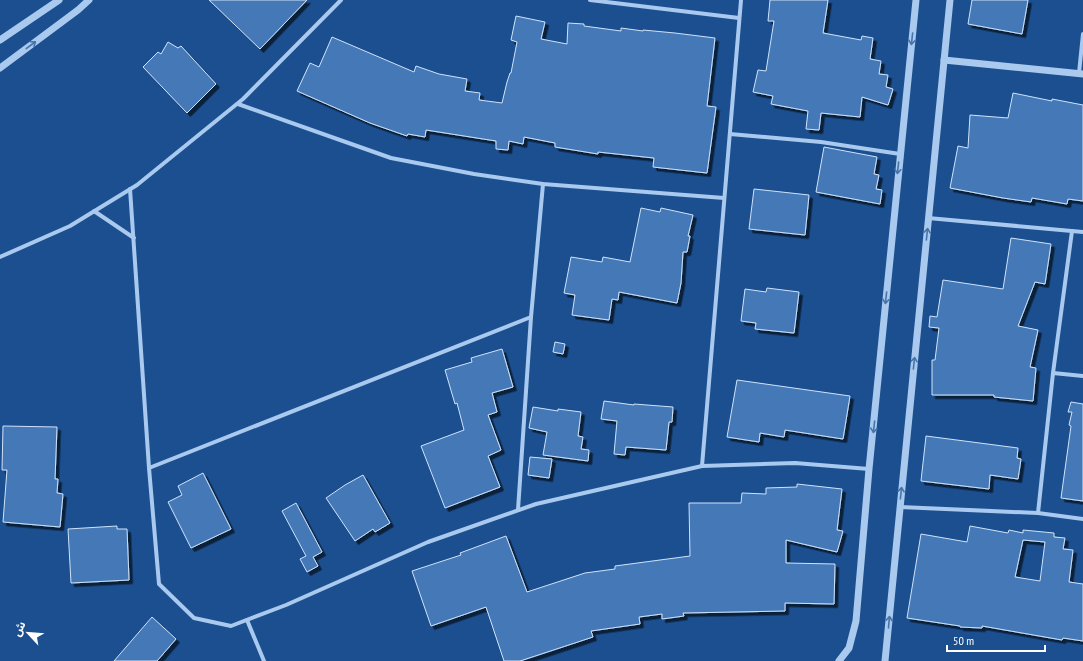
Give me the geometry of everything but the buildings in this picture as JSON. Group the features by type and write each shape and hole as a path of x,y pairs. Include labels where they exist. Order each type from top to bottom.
{"street":[{"path":"0,40 58,0"},
{"path":"0,68 78,10 89,0"},
{"path":"0,256 70,226 142,180 238,104 341,0"},
{"path":"590,0 739,18"},
{"path":"702,466 741,0"},
{"path":"839,661 849,648 856,621 869,469 916,0"},
{"path":"885,661 950,0"},
{"path":"944,60 1081,74 1083,34"},
{"path":"238,104 392,158 474,174 544,184 724,198"},
{"path":"730,134 821,142 900,154"},
{"path":"518,510 531,317 544,184"},
{"path":"130,189 149,468 159,584 194,618 231,626 286,605 428,542 518,510 536,504 702,466 794,464 869,469"},
{"path":"94,211 134,238"},
{"path":"928,218 1083,232"},
{"path":"1038,513 1053,374 1072,231"},
{"path":"149,468 531,317"},
{"path":"1053,374 1083,376"},
{"path":"900,507 1038,513 1083,519"},
{"path":"247,620 264,661"}]}
